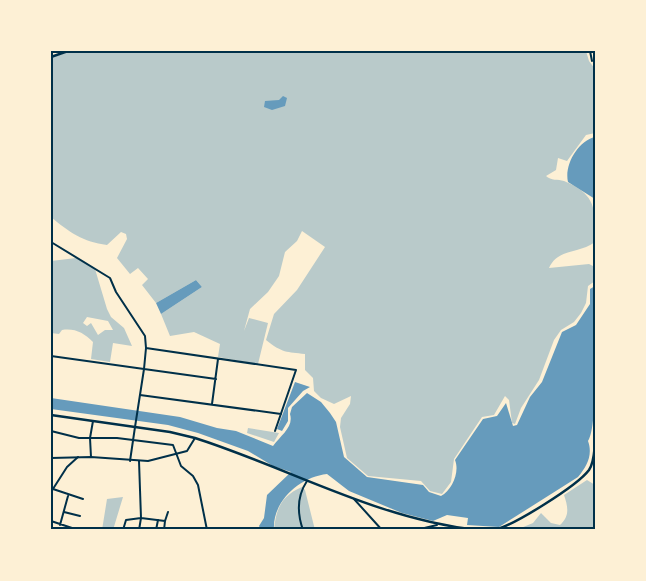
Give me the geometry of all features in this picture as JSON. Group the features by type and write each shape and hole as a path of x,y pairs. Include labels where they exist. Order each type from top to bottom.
{"main road":[{"path":"51,57 68,51"},
{"path":"51,415 135,425 195,438 398,514 437,525 477,530"},
{"path":"494,530 519,520 582,477 591,467 595,444"}],"street":[{"path":"590,51 592,61"},
{"path":"51,242 110,278 116,292 143,332 146,348 144,369 130,461"},
{"path":"146,348 296,370 275,431"},
{"path":"51,356 216,379"},
{"path":"212,404 218,359"},
{"path":"140,395 281,414"},
{"path":"91,457 90,438 93,421"},
{"path":"51,431 79,438 133,440 174,445 181,466 193,476 198,486 208,530"},
{"path":"51,458 91,457 139,461 177,455 191,448 195,438"},
{"path":"78,457 66,468 52,491 83,499"},
{"path":"139,461 141,518 139,530"},
{"path":"303,530 299,500 302,489 307,481"},
{"path":"60,525 68,496"},
{"path":"352,497 382,530"},
{"path":"64,512 80,516"},
{"path":"164,530 168,512"},
{"path":"123,530 126,520 141,518 165,521"},
{"path":"156,530 158,520"},
{"path":"51,521 75,529"},
{"path":"416,530 437,525"},
{"path":"219,530 232,528 233,530"}],"shaded area":[{"path":"71,51 586,51 589,61 595,69 595,133 586,135 567,161 558,158 556,170 546,176 575,186 589,198 594,213 595,242 589,246 563,254 549,268 589,264 595,267 595,281 588,286 586,303 581,313 574,322 561,330 554,340 539,380 521,408 515,424 512,423 509,400 505,396 494,415 482,417 454,459 451,482 442,494 430,491 421,481 368,476 347,458 340,427 341,418 350,404 351,396 334,404 321,398 314,391 313,378 305,370 305,354 285,351 266,340 274,314 297,290 325,247 302,231 297,241 285,252 279,276 268,292 250,309 244,331 249,318 268,323 258,364 218,357 220,344 194,332 170,336 161,314 202,287 196,280 156,303 142,285 148,279 138,268 130,274 117,258 127,239 126,234 121,232 107,245 98,244 77,235 51,217 51,58"},
{"path":"76,258 95,269 107,309 111,317 124,328 132,346 113,343 110,362 91,359 93,342 83,334 67,330 62,330 59,334 51,333 51,261","holes":["87,317 108,321 113,330 105,330 98,335 91,323 87,326 83,323"]},
{"path":"248,428 279,433 274,442 247,433"},
{"path":"587,480 595,485 595,530 516,530 533,523 541,513 551,523 560,525 567,515 564,495"},
{"path":"302,487 305,490 315,530 274,530 276,516 284,499"},
{"path":"123,497 113,530 102,530 107,499"}],"water":[{"path":"283,96 287,98 285,106 272,110 264,107 265,101 279,100"},
{"path":"595,137 595,199 568,182 567,175 570,161 578,149 583,143"},
{"path":"196,280 202,287 161,314 156,303"},
{"path":"595,286 595,392 594,414 588,441 590,451 588,460 578,477 499,527 467,525 468,518 447,515 433,521 402,513 349,491 327,474 317,476 298,485 283,500 278,509 274,530 261,530 259,526 264,518 267,495 291,472 273,466 248,451 198,433 168,425 51,409 51,398 180,417 217,428 236,431 273,446 286,431 290,423 292,407 307,393 321,402 336,422 344,457 367,477 423,485 429,492 441,496 449,490 456,475 455,460 483,419 497,416 506,403 513,426 517,425 530,397 542,382 562,332 576,325 590,304 590,289"},
{"path":"295,382 310,387 303,391 288,408 288,421 282,431 277,429"}]}
